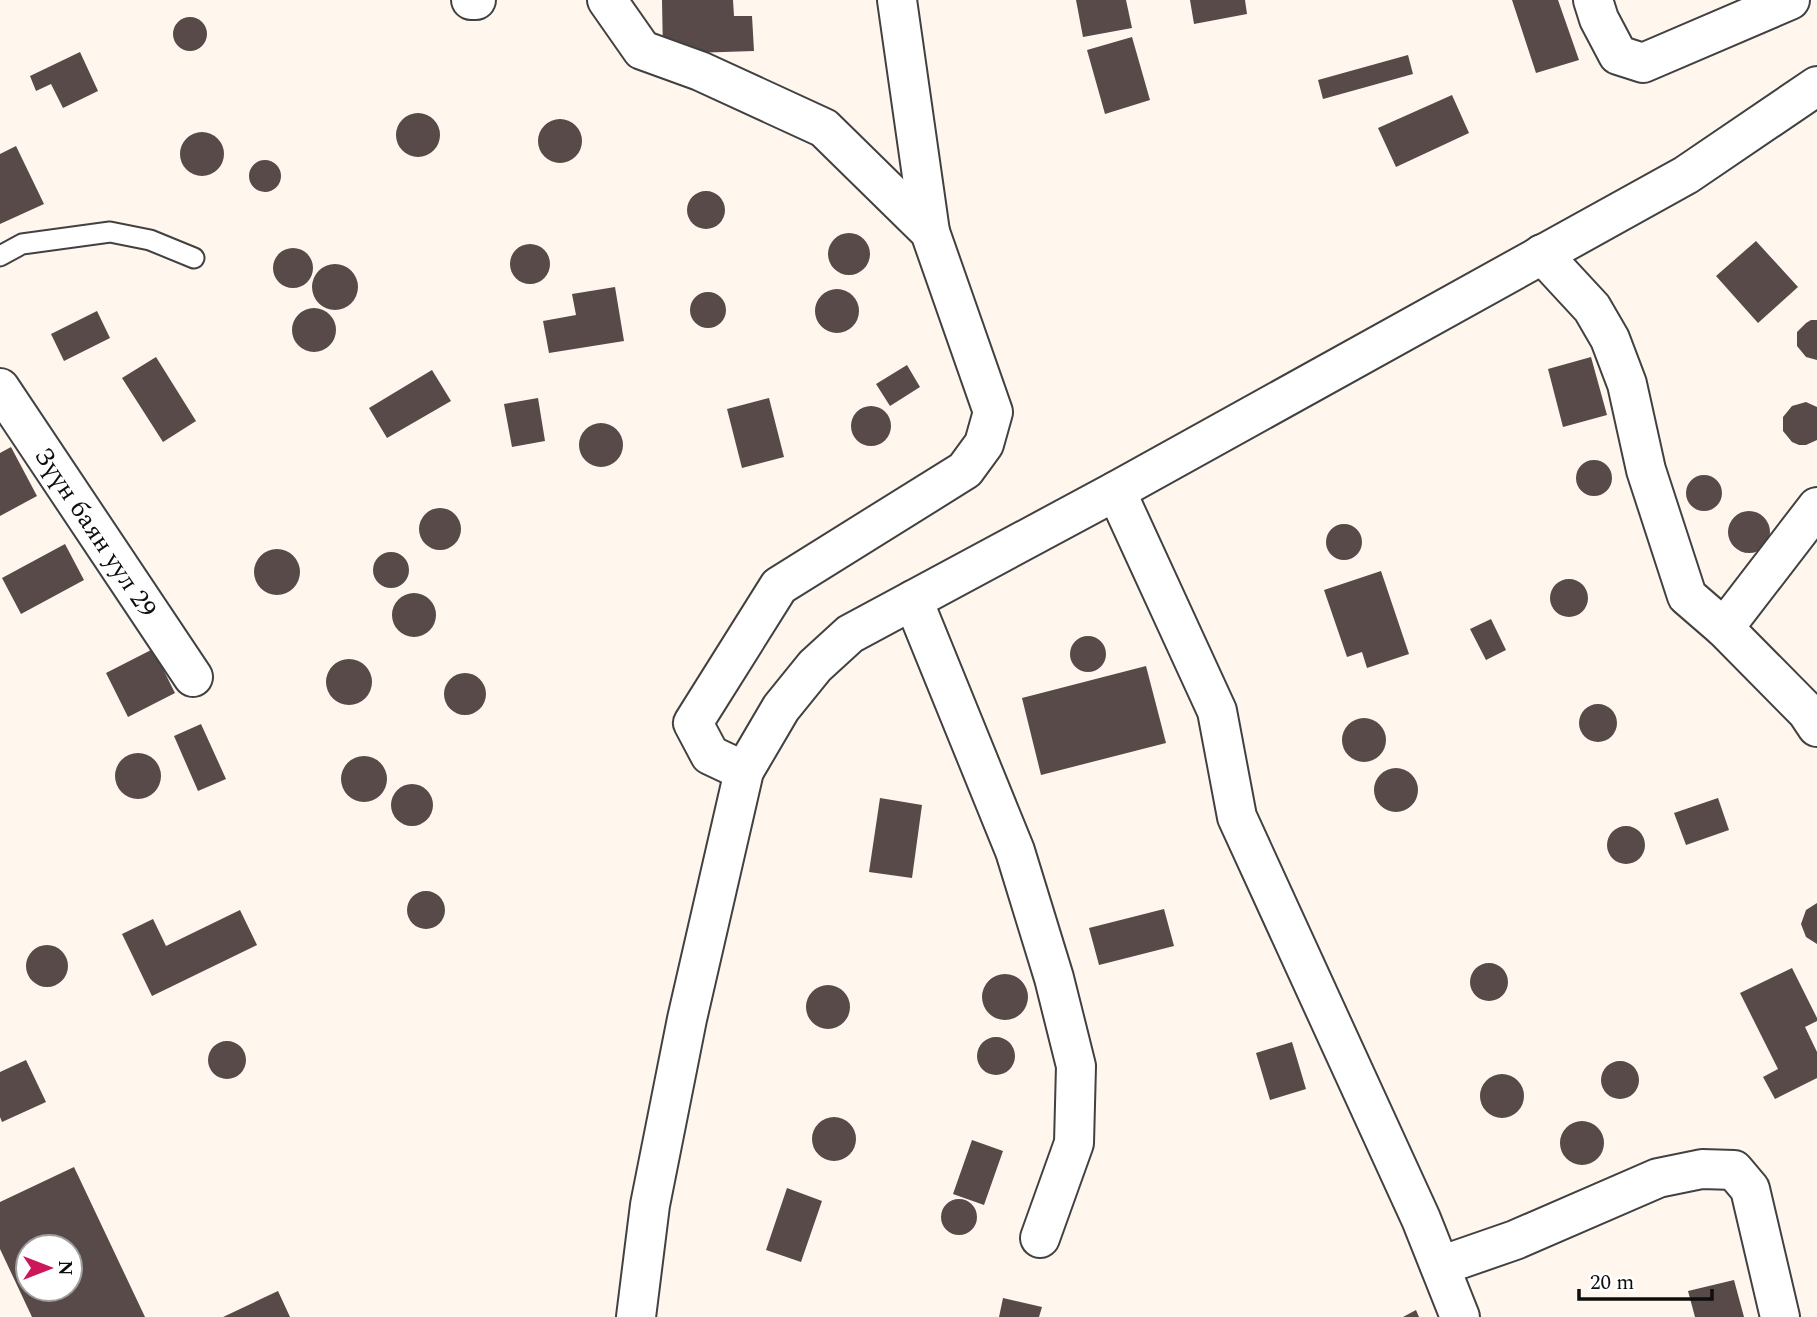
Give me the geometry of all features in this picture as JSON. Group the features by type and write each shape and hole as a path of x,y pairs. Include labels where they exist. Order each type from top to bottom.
{"street":[{"path":"607,0 642,50 700,72 824,128 930,232"},
{"path":"744,771 710,755 693,723 779,586 965,470 984,444 993,412 930,232 897,0"},
{"path":"1593,0 1599,19 1618,55 1643,63 1790,0"},
{"path":"636,1317 650,1205 687,1019 744,771 781,708 815,666 850,634 1686,176 1817,86"},
{"path":"1542,254 1592,308 1610,339 1627,384 1646,470 1687,596 1724,628 1807,712 1817,727"},
{"name":"Зүүн баян уул 29","path":"0,388 192,677"},
{"path":"1115,491 1217,711 1237,817 1422,1219 1460,1317"},
{"path":"1724,628 1817,507"},
{"path":"913,600 1014,851 1054,978 1076,1066 1073,1143 1040,1238"},
{"path":"1440,1266 1515,1240 1658,1178 1702,1169 1734,1170 1750,1189 1780,1317"}],"lane":[{"path":"0,256 22,244 110,232 150,240 194,258"}],"building":[{"path":"662,0 733,0 734,16 752,16 754,51 663,54"},
{"path":"1076,0 1126,0 1132,28 1083,37"},
{"path":"1190,0 1245,0 1247,14 1194,24"},
{"path":"1512,0 1558,0 1579,60 1536,73"},
{"path":"190,17 202,22 207,34 202,46 190,51 178,46 173,34 178,22"},
{"path":"1132,37 1150,100 1105,114 1087,50"},
{"path":"80,52 98,91 63,108 51,84 36,91 30,76"},
{"path":"1408,55 1413,74 1323,99 1318,80"},
{"path":"1452,95 1469,133 1396,167 1378,128"},
{"path":"418,113 434,119 440,135 434,151 418,157 402,151 396,135 402,119"},
{"path":"560,119 569,120 576,125 581,132 581,150 576,157 569,162 560,163 551,162 544,157 539,150 538,141 539,132 544,125 551,120"},
{"path":"202,132 218,138 224,154 218,170 202,176 186,170 180,154 186,138"},
{"path":"16,146 44,204 0,224 0,154"},
{"path":"265,160 276,165 281,176 276,187 265,192 254,187 249,176 254,165"},
{"path":"706,191 719,197 725,210 719,223 706,229 693,223 687,210 693,197"},
{"path":"849,233 864,239 870,254 864,269 849,275 834,269 828,254 834,239"},
{"path":"1756,241 1798,287 1758,323 1716,276"},
{"path":"530,244 544,250 550,264 544,278 530,284 516,278 510,264 516,250"},
{"path":"293,248 307,254 313,268 307,282 293,288 279,282 273,268 279,254"},
{"path":"335,264 351,271 358,287 351,303 335,310 319,303 312,287 319,271"},
{"path":"615,287 624,341 549,353 543,321 576,315 572,294"},
{"path":"837,289 852,296 859,311 852,326 837,333 822,326 815,311 822,296"},
{"path":"708,292 721,297 726,310 721,323 708,328 695,323 690,310 695,297"},
{"path":"314,308 329,315 336,330 329,345 314,352 299,345 292,330 299,315"},
{"path":"97,311 110,338 64,361 51,334"},
{"path":"1811,320 1817,320 1817,360 1806,357 1797,346 1797,332"},
{"path":"156,357 196,421 163,442 122,378"},
{"path":"1591,357 1607,415 1563,427 1548,369"},
{"path":"907,365 920,387 890,406 876,384"},
{"path":"432,370 451,401 387,438 369,408"},
{"path":"538,398 545,441 512,447 504,404"},
{"path":"769,398 784,457 742,468 727,409"},
{"path":"1806,402 1817,407 1817,440 1799,445 1792,442 1783,431 1783,417 1792,406"},
{"path":"871,406 885,412 891,426 885,440 871,446 857,440 851,426 857,412"},
{"path":"601,423 610,424 617,429 622,436 622,454 617,461 610,466 601,467 592,466 585,461 580,454 579,445 580,436 585,429 592,424"},
{"path":"11,447 37,496 0,516 0,453"},
{"path":"1594,460 1607,465 1612,478 1607,491 1594,496 1581,491 1576,478 1581,465"},
{"path":"1704,475 1717,480 1722,493 1717,506 1704,511 1691,506 1686,493 1691,480"},
{"path":"440,508 455,514 461,529 455,544 440,550 425,544 419,529 425,514"},
{"path":"1749,511 1764,517 1770,532 1764,547 1749,553 1734,547 1728,532 1734,517"},
{"path":"1344,524 1357,529 1362,542 1357,555 1344,560 1331,555 1326,542 1331,529"},
{"path":"65,544 84,580 21,614 2,578"},
{"path":"277,549 293,556 300,572 293,588 277,595 261,588 254,572 261,556"},
{"path":"391,552 404,557 409,570 404,583 391,588 378,583 373,570 378,557"},
{"path":"1381,571 1409,654 1367,668 1362,652 1347,657 1324,590"},
{"path":"1569,579 1583,584 1588,598 1583,612 1569,617 1555,612 1550,598 1555,584"},
{"path":"414,593 423,594 430,599 435,606 435,624 430,631 423,636 414,637 405,636 398,631 393,624 392,615 393,606 398,599 405,594"},
{"path":"1491,619 1506,650 1486,660 1470,629"},
{"path":"1088,636 1101,641 1106,654 1101,667 1088,672 1075,667 1070,654 1075,641"},
{"path":"153,649 175,693 128,717 106,673"},
{"path":"349,659 365,666 372,682 365,698 349,705 333,698 326,682 333,666"},
{"path":"1146,666 1166,743 1041,775 1022,698"},
{"path":"465,673 480,679 486,694 480,709 465,715 450,709 444,694 450,679"},
{"path":"1598,704 1612,709 1617,723 1612,737 1598,742 1584,737 1579,723 1584,709"},
{"path":"1364,718 1379,725 1386,740 1379,755 1364,762 1349,755 1342,740 1349,725"},
{"path":"201,724 226,779 198,791 174,736"},
{"path":"138,753 154,760 161,776 154,792 138,799 122,792 115,776 122,760"},
{"path":"364,756 380,763 387,779 380,795 364,802 348,795 341,779 348,763"},
{"path":"1396,768 1411,775 1418,790 1411,805 1396,812 1381,805 1374,790 1381,775"},
{"path":"412,784 427,790 433,805 427,820 412,826 397,820 391,805 397,790"},
{"path":"880,798 922,805 912,878 869,872"},
{"path":"1718,798 1729,830 1686,845 1674,813"},
{"path":"1626,826 1639,832 1645,845 1639,858 1626,864 1613,858 1607,845 1613,832"},
{"path":"426,891 440,896 445,910 440,924 426,929 412,924 407,910 412,896"},
{"path":"1817,903 1817,944 1806,937 1801,924 1806,910"},
{"path":"1164,909 1174,946 1099,965 1089,928"},
{"path":"240,910 257,945 152,996 122,934 153,919 166,946"},
{"path":"47,945 62,951 68,966 62,981 47,987 32,981 26,966 32,951"},
{"path":"1489,963 1503,968 1508,982 1503,996 1489,1001 1475,996 1470,982 1475,968"},
{"path":"1792,968 1817,1018 1817,1021 1805,1027 1817,1052 1817,1078 1775,1099 1763,1077 1778,1069 1740,993"},
{"path":"1005,974 1022,980 1028,997 1022,1014 1005,1020 988,1014 982,997 988,980"},
{"path":"828,985 843,992 850,1007 843,1022 828,1029 813,1022 806,1007 813,992"},
{"path":"996,1037 1009,1043 1015,1056 1009,1069 996,1075 983,1069 977,1056 983,1043"},
{"path":"227,1041 240,1047 246,1060 240,1073 227,1079 214,1073 208,1060 214,1047"},
{"path":"1292,1042 1306,1089 1270,1100 1256,1053"},
{"path":"26,1060 46,1102 2,1122 0,1072"},
{"path":"1620,1061 1634,1066 1639,1080 1634,1094 1620,1099 1606,1094 1601,1080 1606,1066"},
{"path":"1502,1074 1517,1081 1524,1096 1517,1111 1502,1118 1487,1111 1480,1096 1487,1081"},
{"path":"834,1117 850,1123 856,1139 850,1155 834,1161 818,1155 812,1139 818,1123"},
{"path":"1582,1121 1597,1128 1604,1143 1597,1158 1582,1165 1567,1158 1560,1143 1567,1128"},
{"path":"972,1140 1003,1151 984,1205 953,1194"},
{"path":"74,1167 145,1317 32,1317 25,1303 84,1303 84,1233 14,1233 14,1279 0,1249 0,1202"},
{"path":"787,1188 822,1201 801,1262 766,1250"},
{"path":"959,1199 972,1204 977,1217 972,1230 959,1235 946,1230 941,1217 946,1204"},
{"path":"1734,1280 1744,1317 1695,1317 1688,1291"},
{"path":"278,1291 290,1317 223,1317"},
{"path":"1003,1298 1042,1307 1039,1317 999,1317"},
{"path":"1416,1310 1419,1317 1403,1317"}]}
